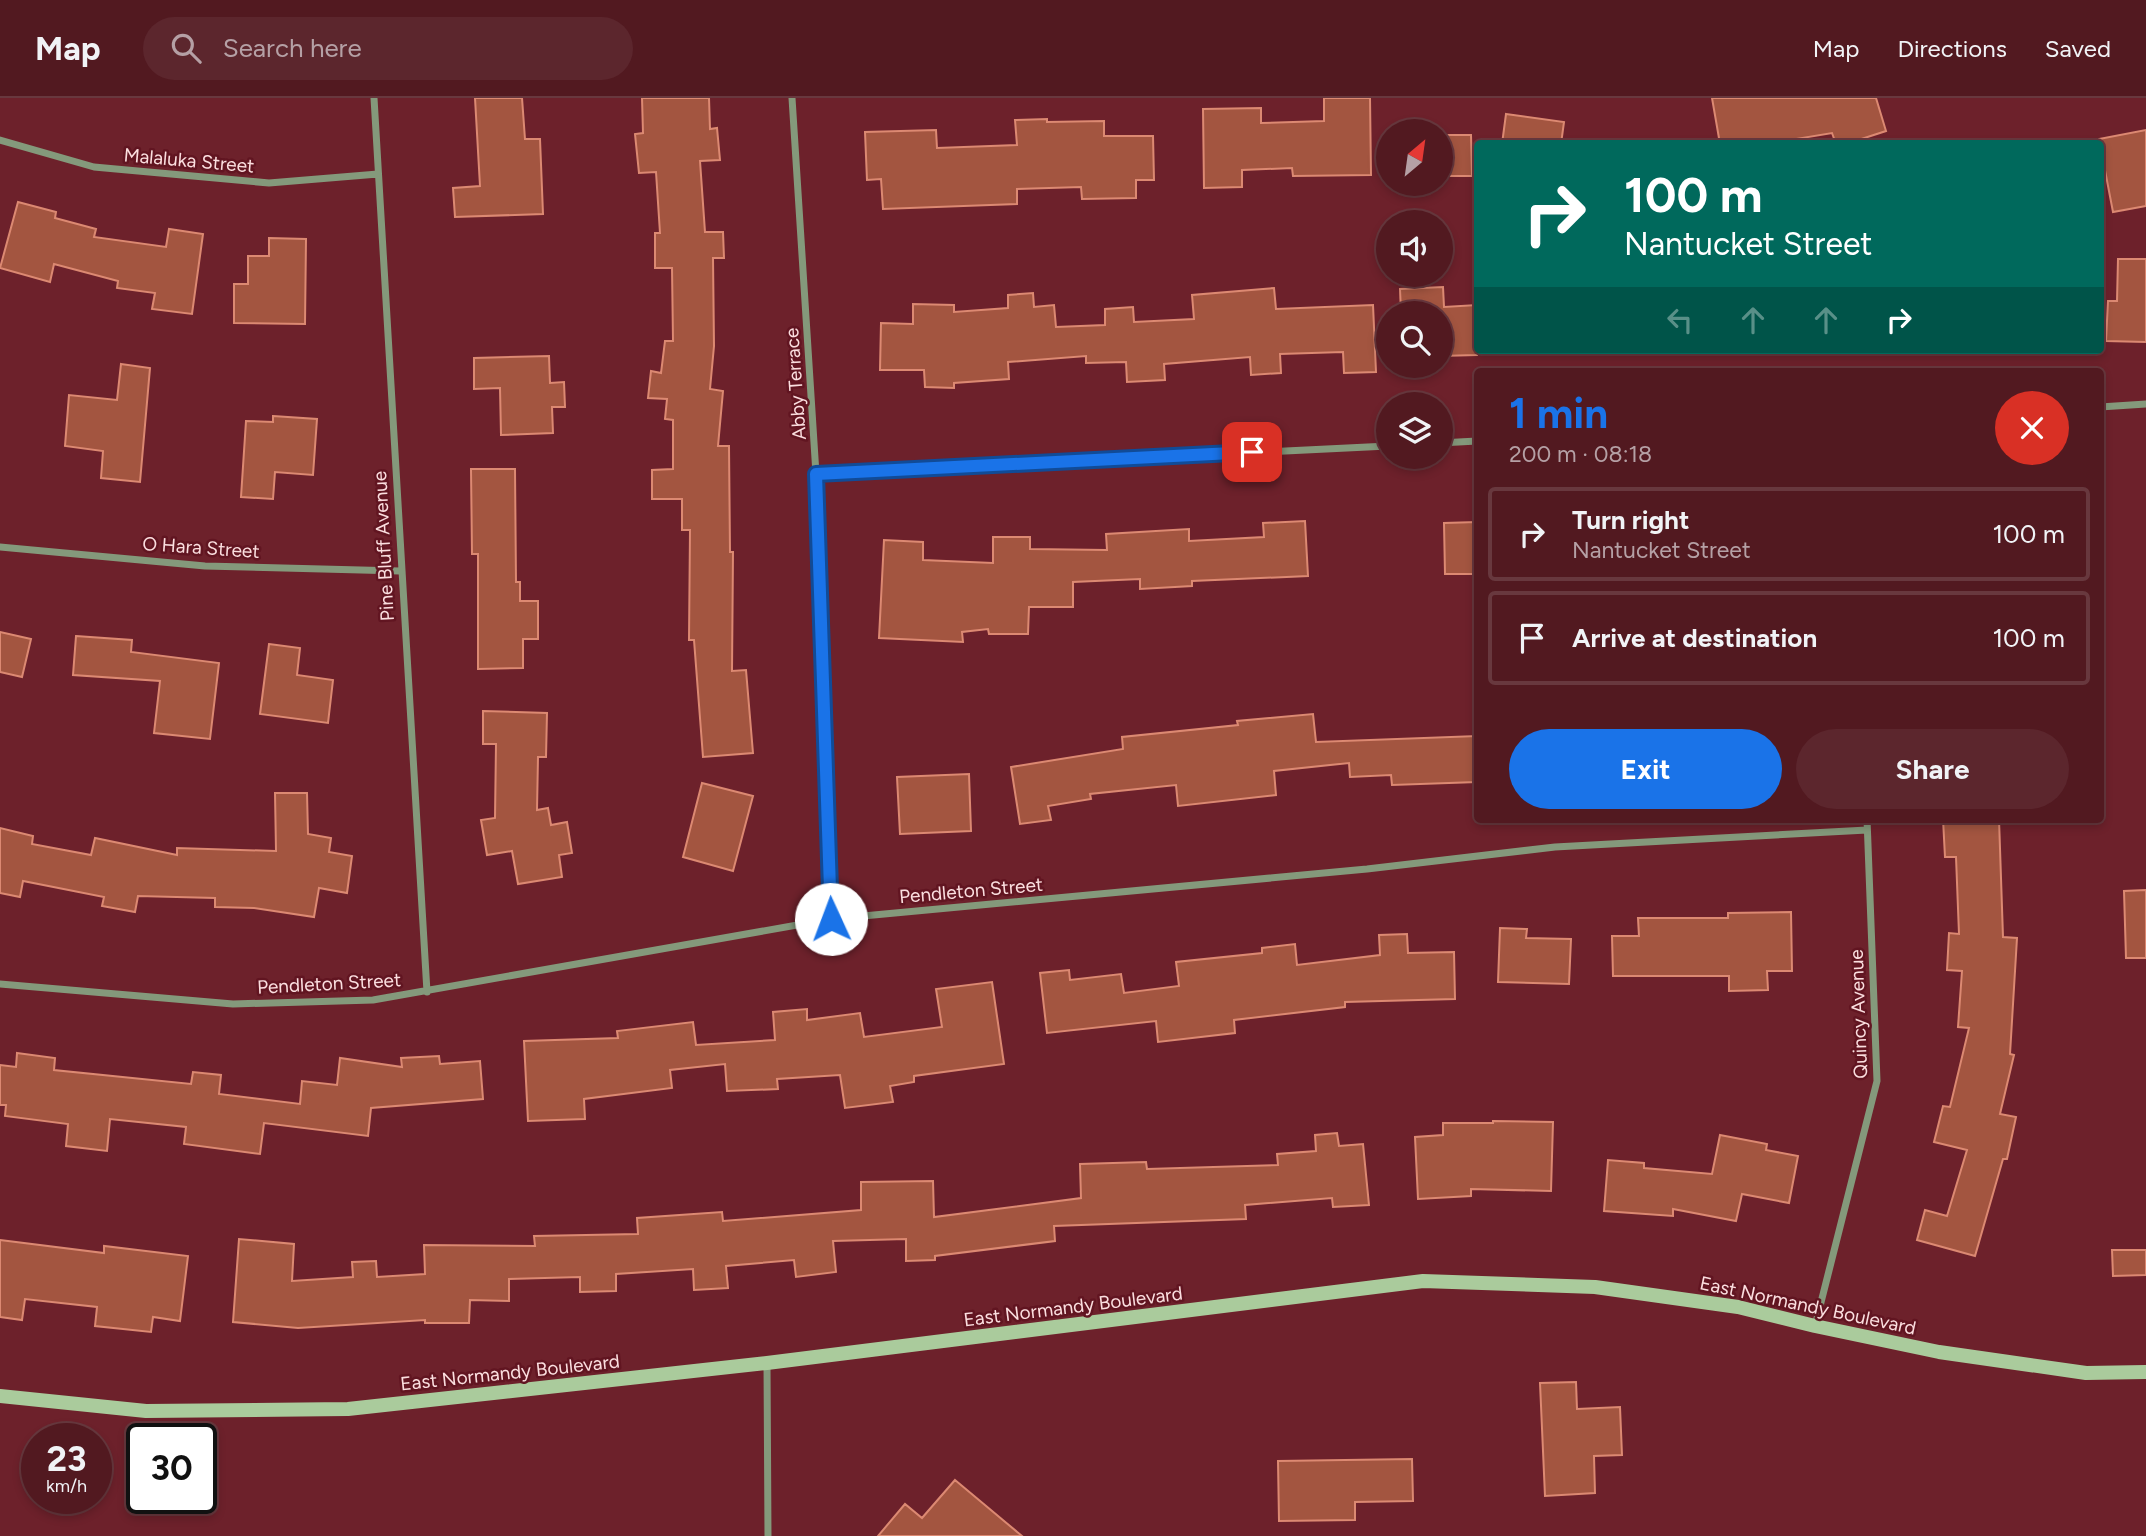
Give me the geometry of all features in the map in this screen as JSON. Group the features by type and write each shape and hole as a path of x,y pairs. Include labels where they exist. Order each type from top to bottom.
{"street":[{"name":"Pine Bluff Avenue","path":"373,98 427,992"},
{"name":"Abby Terrace","path":"792,98 816,474 831,919"},
{"name":"Malaluka Street","path":"0,140 94,167 269,183 378,174"},
{"path":"2104,407 2146,404"},
{"path":"1453,442 1474,441"},
{"path":"816,474 1376,447"},
{"name":"O Hara Street","path":"0,547 205,566 400,571"},
{"name":"Quincy Avenue","path":"1815,1326 1877,1081 1867,823"},
{"name":"Pendleton Street","path":"0,984 233,1004 373,1000 831,919 1354,870 1555,847 1867,830"},
{"name":"East Normandy Boulevard","path":"0,1396 146,1411 348,1409 767,1363 1423,1281 1594,1287 1738,1307 1939,1352 2086,1373 2146,1372"},
{"path":"767,1363 768,1536"}],"building":[{"path":"475,98 522,98 525,139 540,139 543,214 455,217 453,188 480,186"},
{"path":"642,98 709,98 710,129 717,128 720,160 700,161 705,232 723,232 724,258 713,258 714,346 710,389 723,391 718,446 729,446 730,552 733,552 732,671 746,670 753,753 703,757 694,640 689,640 690,530 682,530 682,499 652,499 652,470 673,469 673,420 665,419 667,399 648,398 651,371 661,373 665,341 673,341 672,268 655,268 655,233 660,233 656,172 639,173 635,134 643,133"},
{"path":"1324,98 1370,98 1371,175 1293,176 1292,168 1242,170 1242,187 1204,188 1203,109 1261,108 1261,123 1324,121"},
{"path":"1712,98 1876,98 1886,131 1858,140 1835,140 1832,133 1790,140 1719,140"},
{"path":"1506,114 1564,122 1562,140 1503,140"},
{"path":"1047,119 1047,122 1104,121 1104,136 1153,136 1154,180 1136,180 1136,198 1082,199 1081,187 1017,189 1017,204 883,209 881,179 867,180 865,132 936,130 937,148 1017,145 1015,120"},
{"path":"2146,130 2146,206 2113,212 2104,165 2104,140 2099,139"},
{"path":"1453,135 1471,135 1472,176 1453,176"},
{"path":"18,202 56,212 55,218 96,229 94,237 166,247 169,229 203,234 192,314 152,309 155,293 117,288 118,281 54,264 50,282 0,268"},
{"path":"269,238 306,239 305,324 234,323 234,284 248,284 248,256 269,256"},
{"path":"2118,259 2146,259 2146,342 2106,341 2108,301 2117,301"},
{"path":"1443,287 1444,301 1400,301 1400,289"},
{"path":"1274,288 1276,309 1373,305 1376,372 1344,373 1343,352 1280,354 1281,373 1251,375 1250,357 1164,364 1165,380 1127,382 1126,362 1086,363 1086,356 1008,362 1009,379 954,383 954,388 925,387 924,370 880,370 881,323 913,324 913,304 954,305 954,312 1008,308 1008,295 1033,293 1034,307 1054,305 1056,327 1105,325 1105,309 1133,307 1134,322 1194,319 1192,295"},
{"path":"1474,305 1474,354 1477,355 1453,356 1453,306"},
{"path":"549,356 550,383 564,382 565,407 552,407 553,433 501,435 500,388 474,389 474,358"},
{"path":"121,364 150,368 140,482 101,478 103,451 65,446 69,395 117,400"},
{"path":"273,416 317,419 313,475 275,472 273,499 241,497 246,421 273,422"},
{"path":"471,469 515,469 516,582 520,582 520,601 538,601 538,639 523,639 523,668 478,669 478,554 472,554"},
{"path":"1305,521 1308,576 1192,581 1192,586 1140,589 1140,579 1073,582 1073,607 1029,607 1028,634 989,634 988,629 962,632 963,642 879,638 884,540 923,542 923,560 993,563 993,537 1030,537 1030,549 1107,550 1106,534 1189,529 1189,541 1264,537 1263,523"},
{"path":"1474,522 1474,574 1445,574 1444,523"},
{"path":"0,632 31,639 22,677 0,672"},
{"path":"76,636 132,640 131,652 219,663 210,739 154,733 160,681 73,675"},
{"path":"269,644 300,648 297,675 333,680 328,723 260,714"},
{"path":"483,711 547,713 546,757 538,757 537,810 548,808 551,825 567,822 572,853 559,855 562,877 518,884 512,851 487,855 481,820 495,818 496,744 483,744"},
{"path":"1313,714 1316,742 1474,736 1474,782 1392,785 1391,775 1350,777 1349,763 1274,771 1276,795 1178,806 1176,785 1090,794 1091,799 1048,806 1051,820 1020,824 1011,767 1123,749 1122,737 1238,725 1237,721"},
{"path":"969,774 971,831 900,834 897,777"},
{"path":"702,783 753,796 733,871 683,857"},
{"path":"275,793 307,793 308,834 331,838 329,852 352,856 347,893 319,888 314,917 254,908 215,907 215,898 138,896 135,912 102,906 104,897 23,881 20,897 0,893 0,828 33,836 32,844 91,855 95,838 177,855 177,848 276,851"},
{"path":"1943,823 1999,823 2003,937 2017,938 2010,1054 2014,1055 2000,1114 2016,1117 2007,1159 2003,1159 1975,1256 1917,1240 1925,1210 1947,1216 1967,1150 1934,1142 1943,1106 1950,1107 1969,1028 1958,1027 1962,971 1947,970 1949,933 1959,934 1956,857 1945,857"},
{"path":"2146,890 2146,958 2126,958 2124,891"},
{"path":"1791,912 1792,971 1767,971 1768,990 1729,991 1729,976 1613,976 1612,936 1639,936 1638,918 1728,918 1728,913"},
{"path":"1500,928 1527,929 1526,938 1571,939 1569,984 1498,982"},
{"path":"1407,934 1408,953 1454,952 1455,999 1345,1002 1345,1007 1234,1020 1235,1033 1158,1042 1156,1021 1047,1033 1040,973 1069,970 1070,980 1121,974 1124,993 1179,986 1176,962 1262,953 1262,948 1295,944 1297,965 1380,955 1379,935"},
{"path":"992,982 1004,1064 914,1076 914,1082 890,1086 893,1102 845,1108 840,1075 777,1079 778,1089 727,1091 725,1064 670,1070 672,1088 584,1099 585,1119 528,1121 524,1041 618,1038 617,1031 693,1022 696,1045 775,1040 773,1012 807,1009 807,1020 860,1013 864,1037 942,1027 936,989"},
{"path":"17,1053 55,1058 54,1070 191,1084 193,1072 221,1075 219,1094 300,1104 302,1081 337,1085 340,1058 402,1067 401,1058 439,1056 440,1064 480,1061 483,1099 371,1108 368,1136 264,1123 260,1154 184,1144 186,1127 110,1119 107,1151 66,1146 68,1124 5,1116 6,1105 0,1105 0,1065 16,1067"},
{"path":"1553,1122 1551,1191 1471,1189 1471,1196 1418,1199 1415,1137 1443,1135 1443,1123"},
{"path":"1337,1133 1339,1146 1363,1144 1369,1205 1333,1207 1332,1198 1245,1205 1246,1219 1054,1226 1055,1241 935,1256 935,1260 906,1261 906,1239 833,1241 836,1272 796,1277 794,1260 726,1266 728,1288 694,1290 693,1269 616,1274 616,1291 580,1292 580,1277 509,1279 509,1301 470,1300 469,1323 425,1323 425,1320 298,1328 233,1322 239,1239 294,1244 292,1281 353,1277 352,1262 376,1261 377,1277 425,1274 424,1245 535,1246 534,1236 638,1234 637,1218 722,1212 723,1221 861,1210 861,1182 933,1181 934,1217 1081,1198 1080,1164 1146,1162 1147,1169 1278,1165 1277,1154 1316,1151 1315,1135"},
{"path":"1720,1135 1767,1144 1766,1150 1798,1156 1789,1203 1742,1194 1736,1221 1673,1209 1673,1216 1604,1211 1608,1160 1644,1163 1644,1168 1712,1174"},
{"path":"0,1240 104,1253 104,1246 188,1256 180,1321 153,1317 151,1332 95,1326 97,1307 25,1299 22,1320 0,1317"},
{"path":"2112,1250 2146,1250 2146,1275 2113,1276"},
{"path":"1576,1382 1577,1409 1620,1407 1622,1455 1594,1456 1595,1493 1545,1496 1540,1383"},
{"path":"1412,1459 1413,1501 1355,1502 1355,1520 1279,1521 1278,1461"},
{"path":"955,1480 1022,1536 878,1536 905,1504 922,1518"}],"route":[{"path":"831,919 816,474 1252,452"}]}
